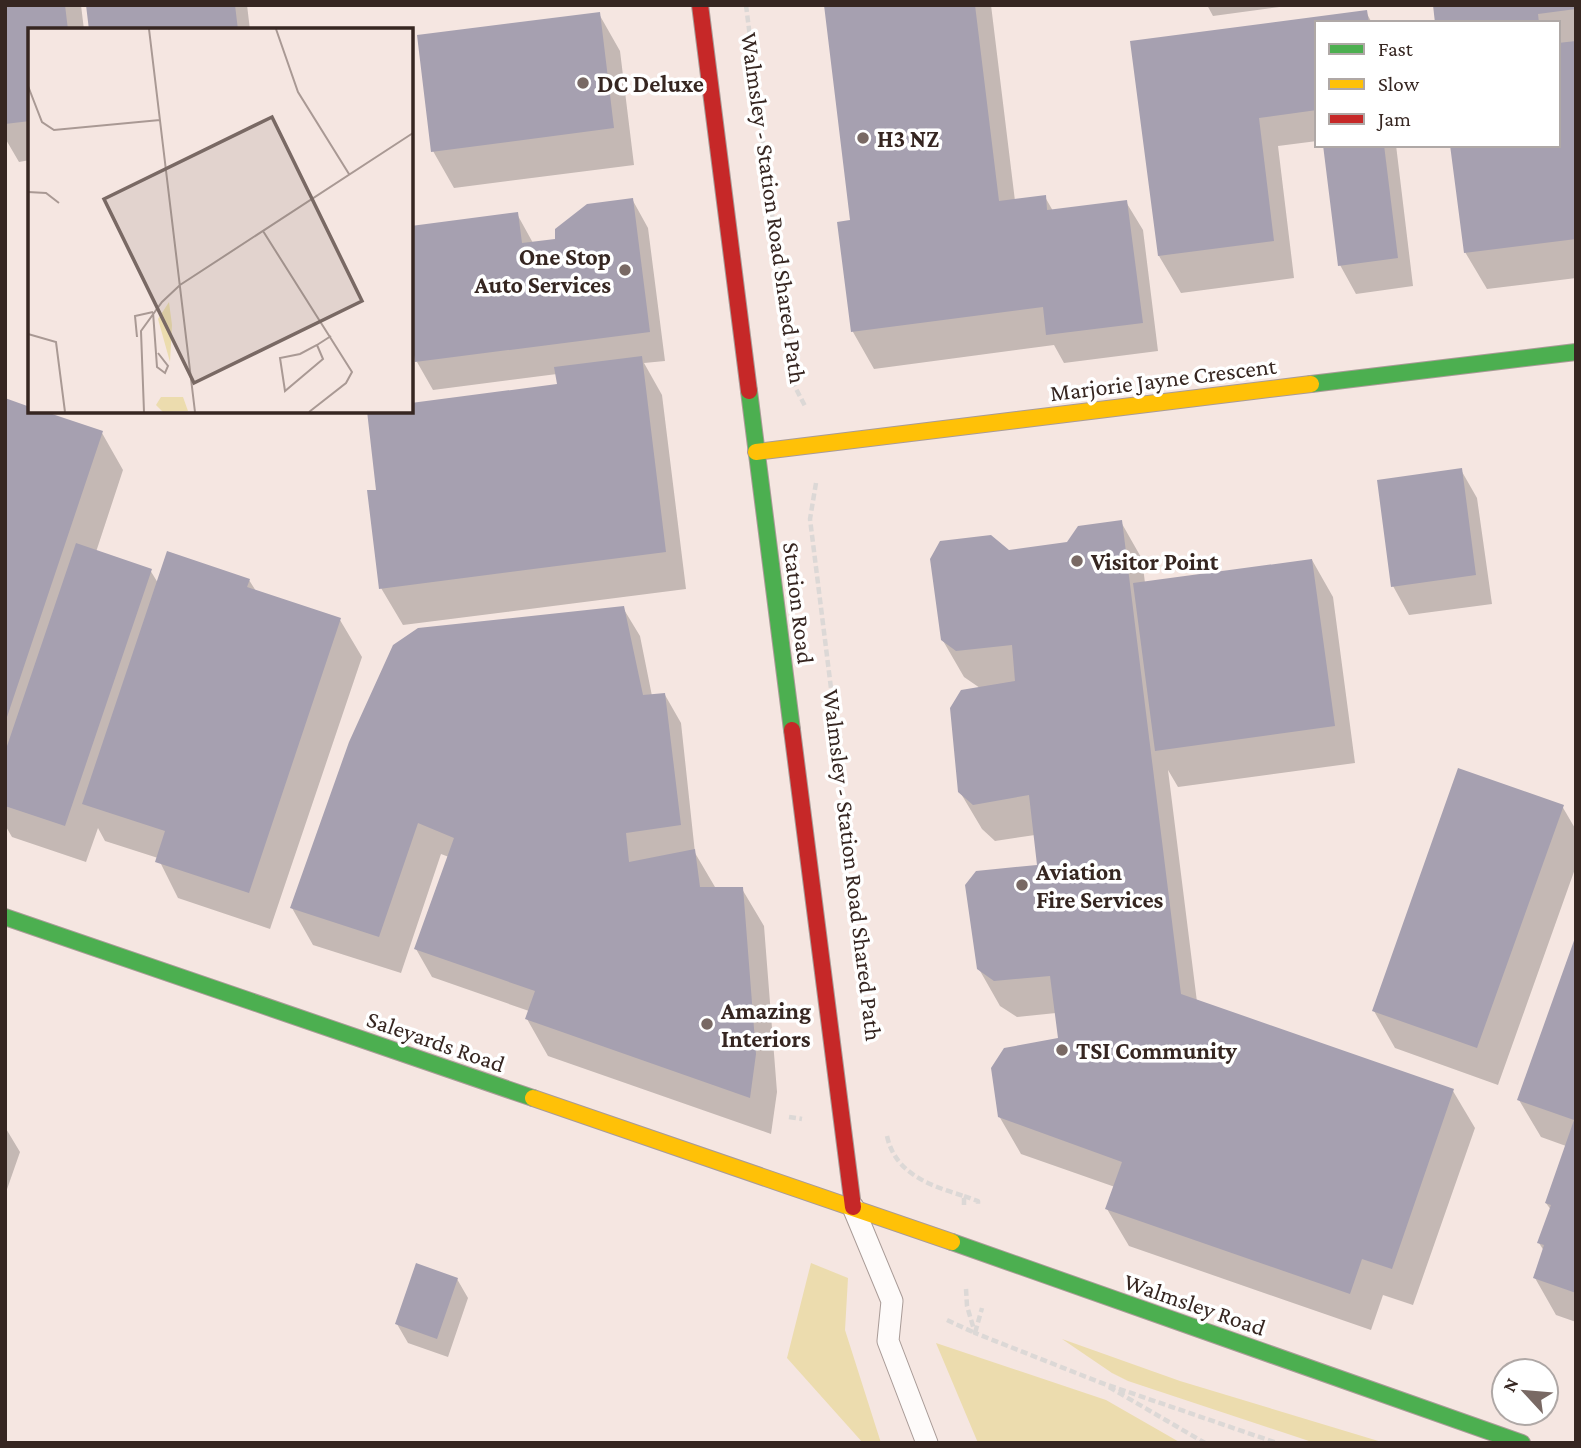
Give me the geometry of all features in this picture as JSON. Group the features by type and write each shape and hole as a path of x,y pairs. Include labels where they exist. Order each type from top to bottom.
{"street":[{"name":"Station Road","path":"700,5 853,1207"},
{"name":"Marjorie Jayne Crescent","path":"756,452 1576,352"},
{"name":"Saleyards Road","path":"5,917 853,1207"},
{"name":"Walmsley Road","path":"853,1207 1522,1443"}],"lane":[{"path":"853,1207 892,1301 888,1340 927,1443"}],"path":[{"name":"Walmsley - Station Road Shared Path","path":"746,5 793,383 806,408"},
{"name":"Walmsley - Station Road Shared Path","path":"816,484 810,519 842,778"},
{"path":"885,1126 890,1148 900,1163 930,1185 978,1201 978,1207"},
{"path":"964,1196 964,1204"},
{"path":"967,1307 975,1332"},
{"path":"975,1332 982,1308"},
{"path":"947,1320 1099,1382 1277,1443"},
{"path":"1099,1382 1205,1443"}],"shaded area":[{"path":"811,1263 848,1278 845,1330 881,1443 863,1443 787,1358"},
{"path":"1062,1339 1180,1381 1385,1443 1315,1443 1128,1381"},
{"path":"936,1343 1106,1400 1181,1443 978,1443"}],"building":[{"path":"5,5 65,5 68,28 28,28 28,121 5,124"},
{"path":"86,5 235,5 238,28 89,28"},
{"path":"824,5 975,5 999,201 1046,195 1047,210 1127,200 1143,323 1046,335 1043,307 851,332 837,222 850,220"},
{"path":"1433,5 1576,5 1576,9 1538,14 1539,21 1435,21"},
{"path":"1367,10 1369,21 1315,21 1315,110 1259,118 1274,241 1158,256 1130,41"},
{"path":"600,12 614,128 431,152 417,35"},
{"path":"1576,41 1576,239 1464,253 1450,147 1560,147 1560,43"},
{"path":"1323,147 1384,147 1398,258 1338,266"},
{"path":"633,198 650,332 415,362 413,226 518,212 522,243 555,239 555,229 587,204"},
{"path":"642,356 666,552 379,589 367,490 376,490 367,413 413,413 413,403 557,384 554,367"},
{"path":"5,398 28,406 28,413 49,413 103,431 6,720"},
{"path":"1462,468 1476,575 1391,587 1377,480"},
{"path":"1122,520 1181,994 1454,1089 1392,1269 1362,1259 1350,1294 1105,1209 1122,1162 998,1117 991,1068 1004,1048 1058,1038 1050,976 994,981 977,969 965,885 976,871 1037,865 1029,795 973,805 958,792 950,708 961,690 1015,681 1012,645 956,651 941,640 930,559 940,541 991,535 1009,550 1067,542 1078,526"},
{"path":"76,543 152,569 65,826 5,806 5,752"},
{"path":"167,551 250,579 247,587 341,618 249,893 155,862 165,831 82,804"},
{"path":"1312,559 1335,726 1155,751 1133,583"},
{"path":"624,606 643,695 665,693 681,825 626,833 629,862 695,849 700,887 743,887 756,1054 750,1098 525,1019 535,991 414,949 454,838 418,823 379,937 290,908 349,742 393,645 418,628"},
{"path":"1458,768 1564,805 1477,1048 1372,1011"},
{"path":"1576,935 1576,1293 1533,1278 1544,1245 1537,1243 1551,1205 1545,1203 1574,1120 1517,1100"},
{"path":"416,1263 458,1278 437,1339 395,1324"}],"traffic: fast":[{"path":"1311,384 1576,352"},
{"path":"749,391 792,730"},
{"path":"5,917 533,1098"},
{"path":"952,1242 1522,1443"}],"traffic: slow":[{"path":"756,452 1311,384"},
{"path":"533,1098 952,1242"}],"traffic: jam":[{"path":"700,5 749,391"},
{"path":"792,730 853,1207"}],"place":[{"name":"DC Deluxe","path":"583,83"},
{"name":"H3 NZ","path":"863,138"},
{"name":"One Stop Auto Services","path":"625,270"},
{"name":"Visitor Point","path":"1077,561"},
{"name":"Aviation Fire Services","path":"1022,885"},
{"name":"Amazing Interiors","path":"707,1024"},
{"name":"TSI Community","path":"1062,1050"}]}
